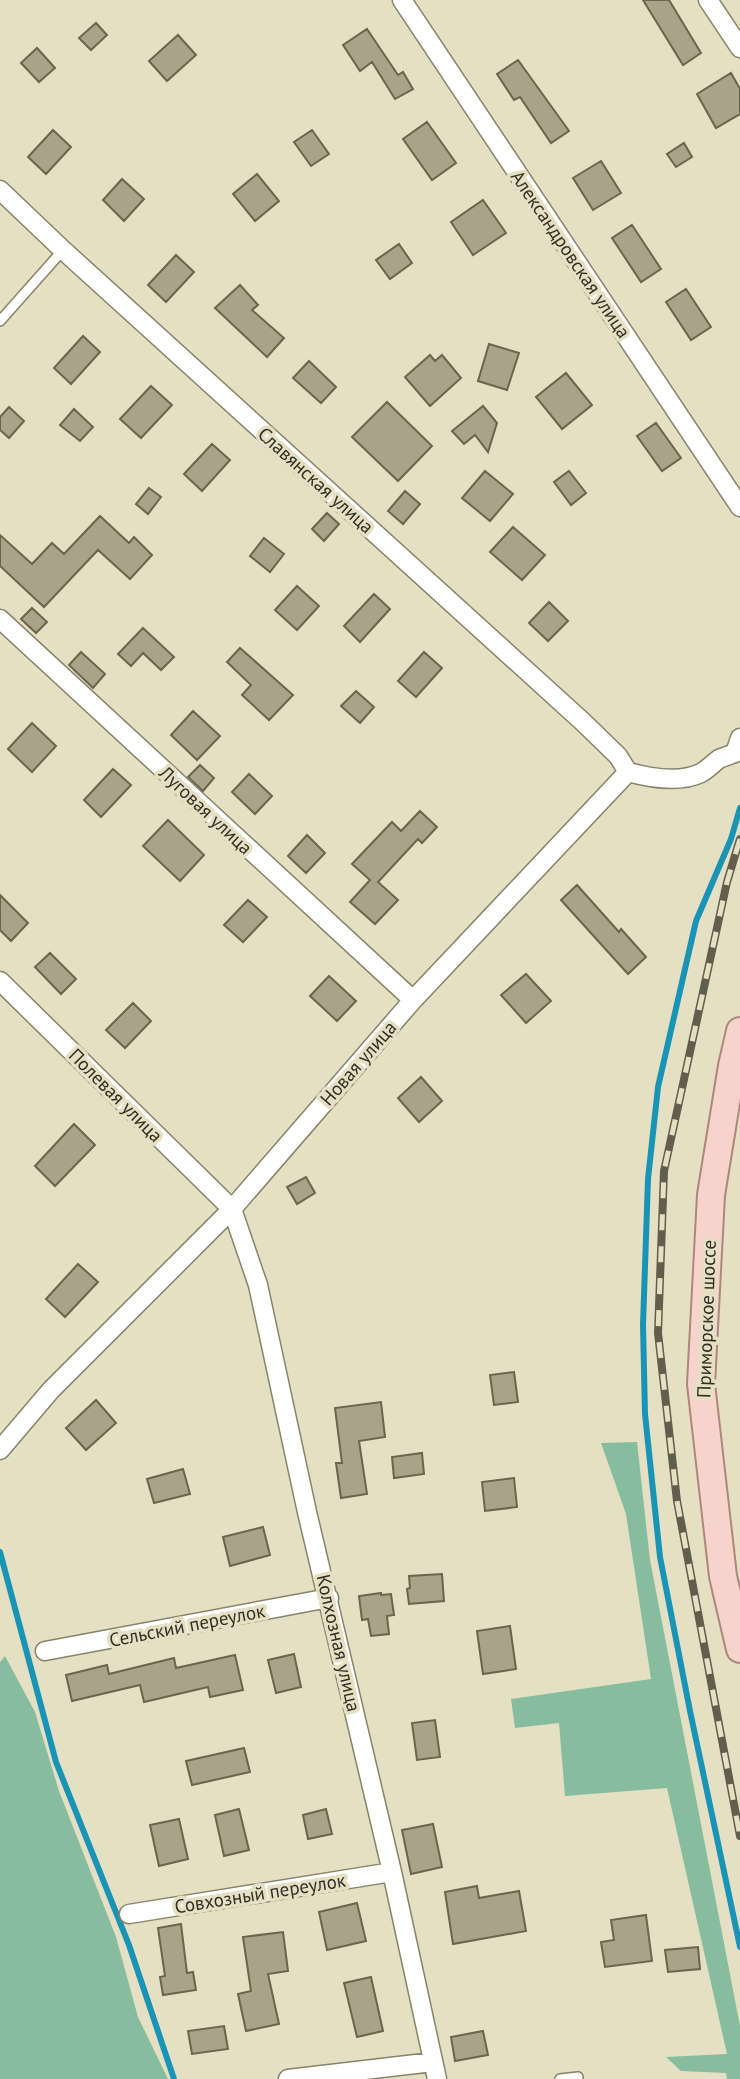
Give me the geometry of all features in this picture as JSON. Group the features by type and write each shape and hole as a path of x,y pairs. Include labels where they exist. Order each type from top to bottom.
{"main road":[{"name":"Приморское шоссе","path":"740,1031 711,1195 701,1384 723,1576 740,1649"}],"street":[{"name":"Александровская улица","path":"402,0 740,507"},
{"path":"708,0 740,48"},
{"name":"Славянская улица","path":"0,190 583,722 618,757 628,772"},
{"name":"Луговая улица","path":"0,619 413,1000"},
{"path":"628,772 657,778 697,775 719,759 734,753 740,738"},
{"name":"Новая улица","path":"3,1439 232,1209 413,1000 628,772"},
{"name":"Полевая улица","path":"0,981 232,1209"},
{"name":"Колхозная улица","path":"232,1209 258,1285 307,1512 392,1872 435,2070"},
{"name":"Сельский переулок","path":"45,1651 329,1598"},
{"name":"Совхозный переулок","path":"129,1914 392,1872"},
{"path":"288,2079 435,2070"}],"lane":[{"path":"0,321 63,250"},
{"path":"560,2079 578,2077"}],"green space":[{"path":"637,1442 650,1560 740,2026 740,2079 727,2079 726,2073 681,2071 666,2057 727,2054 667,1788 565,1796 559,1723 515,1728 511,1699 651,1679 626,1514 601,1443"},
{"path":"5,1656 35,1712 59,1791 116,1937 138,2017 168,2079 0,2079 0,1662"}],"building":[{"path":"643,0 669,0 701,53 683,65"},
{"path":"96,23 107,35 91,50 79,38"},
{"path":"367,29 398,75 403,72 413,89 395,99 372,62 360,71 343,45"},
{"path":"178,35 196,55 167,81 149,61"},
{"path":"37,48 55,68 39,82 21,63"},
{"path":"518,60 569,131 551,143 520,97 514,100 497,74"},
{"path":"731,73 740,89 740,114 716,128 697,94"},
{"path":"427,122 456,163 432,180 403,139"},
{"path":"53,130 71,147 46,174 28,157"},
{"path":"312,130 329,154 311,166 294,142"},
{"path":"684,143 692,157 676,167 667,154"},
{"path":"601,161 621,193 593,210 573,178"},
{"path":"257,174 279,201 255,221 233,194"},
{"path":"122,179 144,199 124,221 103,200"},
{"path":"483,200 506,233 473,255 451,222"},
{"path":"632,225 661,269 641,282 612,238"},
{"path":"399,244 412,263 390,279 376,260"},
{"path":"176,255 194,272 166,302 148,285"},
{"path":"240,285 258,305 252,310 284,338 267,357 215,308"},
{"path":"686,289 711,327 691,340 666,302"},
{"path":"83,336 100,352 71,384 54,368"},
{"path":"489,344 519,353 507,390 478,381"},
{"path":"430,355 435,361 442,355 461,378 430,406 405,377"},
{"path":"309,361 336,387 321,403 293,378"},
{"path":"566,373 592,405 562,429 536,397"},
{"path":"151,386 172,405 141,438 120,419"},
{"path":"387,402 432,446 398,481 352,437"},
{"path":"483,406 497,423 488,452 475,435 464,444 452,431"},
{"path":"9,407 24,421 9,438 0,430 0,417"},
{"path":"74,409 93,427 80,441 60,425"},
{"path":"656,423 681,458 662,471 637,436"},
{"path":"212,444 230,460 202,491 184,474"},
{"path":"485,471 513,494 490,521 462,498"},
{"path":"569,471 586,493 571,505 554,482"},
{"path":"149,488 161,497 148,514 136,504"},
{"path":"405,491 420,504 403,524 388,511"},
{"path":"327,513 339,524 324,541 312,529"},
{"path":"100,516 129,543 134,537 152,555 130,579 98,550 44,607 0,566 0,535 32,564 52,543 64,554"},
{"path":"513,527 545,555 522,580 490,552"},
{"path":"264,538 284,554 270,572 250,556"},
{"path":"297,586 319,606 297,630 275,610"},
{"path":"374,594 390,609 360,642 344,626"},
{"path":"549,602 568,621 548,641 529,623"},
{"path":"32,608 47,622 36,633 21,619"},
{"path":"143,628 174,657 161,670 143,653 131,666 118,654"},
{"path":"240,648 293,695 269,720 242,695 251,685 227,662"},
{"path":"81,652 105,674 93,688 69,665"},
{"path":"424,652 442,668 416,697 398,681"},
{"path":"356,691 374,707 360,723 341,706"},
{"path":"193,711 220,736 197,760 171,735"},
{"path":"32,723 56,746 32,772 8,749"},
{"path":"200,765 214,778 203,791 188,777"},
{"path":"113,769 131,785 101,817 84,800"},
{"path":"249,774 272,796 255,814 232,792"},
{"path":"420,811 437,827 422,843 418,839 378,882 398,900 375,924 350,902 370,880 352,864 392,822 401,831"},
{"path":"168,820 204,855 180,881 143,846"},
{"path":"307,835 325,853 306,873 288,856"},
{"path":"577,885 619,932 621,929 646,957 628,974 561,900"},
{"path":"0,895 28,923 11,941 0,930"},
{"path":"248,900 267,917 243,942 224,925"},
{"path":"50,953 76,979 61,994 35,967"},
{"path":"526,974 551,1001 526,1023 501,995"},
{"path":"329,976 356,1001 337,1021 310,996"},
{"path":"133,1003 151,1021 125,1048 106,1030"},
{"path":"421,1077 442,1101 419,1122 398,1098"},
{"path":"74,1124 95,1145 55,1186 35,1166"},
{"path":"306,1177 315,1193 297,1204 287,1187"},
{"path":"78,1264 98,1282 65,1317 46,1299"},
{"path":"514,1372 518,1402 494,1405 490,1375"},
{"path":"96,1400 116,1423 86,1450 66,1428"},
{"path":"381,1402 385,1437 359,1441 367,1494 341,1498 336,1463 342,1463 335,1408"},
{"path":"422,1453 424,1474 394,1478 392,1457"},
{"path":"183,1469 190,1494 154,1503 147,1479"},
{"path":"514,1478 517,1507 485,1511 482,1482"},
{"path":"263,1527 270,1555 230,1566 223,1537"},
{"path":"442,1574 444,1601 409,1604 409,1576"},
{"path":"391,1594 394,1615 387,1616 389,1634 371,1636 368,1619 362,1620 359,1596"},
{"path":"510,1626 516,1669 483,1674 477,1631"},
{"path":"294,1654 301,1687 276,1693 268,1660"},
{"path":"235,1655 243,1690 210,1697 208,1687 144,1702 140,1685 72,1701 66,1675 107,1665 109,1674 174,1658 176,1668"},
{"path":"435,1720 440,1757 417,1760 412,1723"},
{"path":"244,1748 250,1772 192,1785 186,1761"},
{"path":"239,1809 249,1850 224,1856 215,1815"},
{"path":"326,1809 332,1834 308,1839 303,1815"},
{"path":"179,1819 188,1859 159,1866 150,1825"},
{"path":"433,1824 442,1867 411,1874 402,1830"},
{"path":"477,1886 479,1898 519,1891 526,1931 453,1944 445,1892"},
{"path":"357,1903 366,1941 327,1950 319,1912"},
{"path":"646,1915 652,1961 605,1967 601,1942 614,1940 611,1920"},
{"path":"181,1924 187,1973 193,1972 196,1990 163,1995 160,1977 165,1976 158,1928"},
{"path":"283,1932 288,1971 268,1974 279,2024 246,2031 238,1994 251,1991 243,1937"},
{"path":"698,1947 700,1969 668,1972 665,1950"},
{"path":"371,1977 383,2031 357,2037 344,1983"},
{"path":"224,2026 228,2049 192,2054 188,2031"},
{"path":"483,2031 488,2055 455,2061 451,2037"}],"waterway":[{"path":"740,808 731,839 696,921 658,1087 648,1179 643,1325 645,1414 660,1557 740,1947"},
{"path":"0,1552 56,1762 129,1945 174,2079"}],"railway":[{"path":"740,839 727,882 664,1171 658,1333 677,1501 740,1836"}]}
